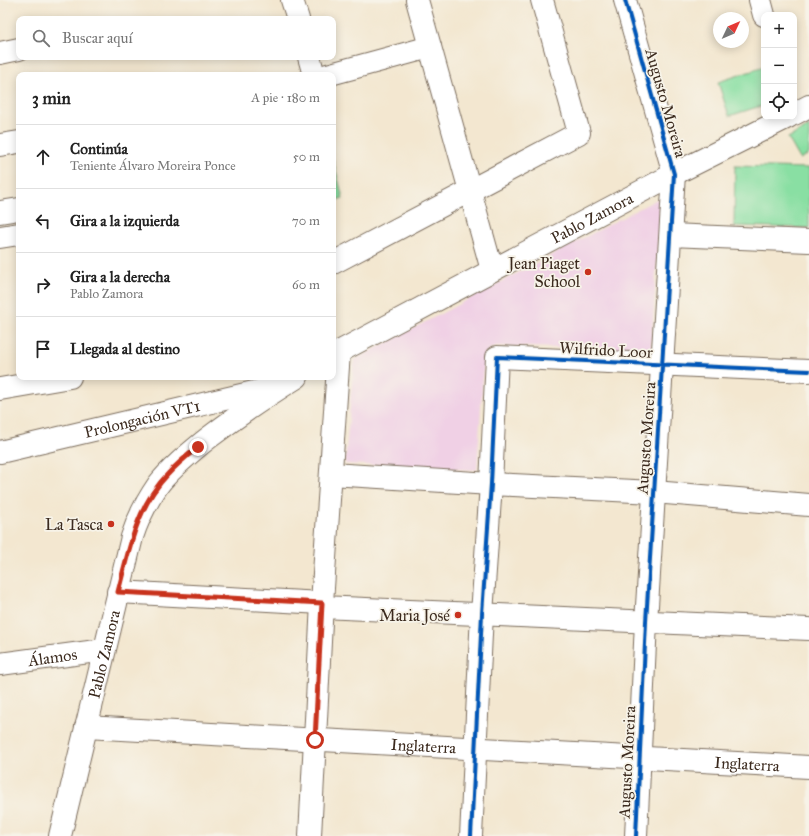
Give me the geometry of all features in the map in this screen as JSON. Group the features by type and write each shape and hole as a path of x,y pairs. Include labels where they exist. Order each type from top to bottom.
{"street":[{"path":"292,0 297,16"},
{"path":"417,0 492,270"},
{"path":"336,260 579,133 542,0"},
{"name":"Augusto Moreira","path":"625,0 674,174 646,622 636,836"},
{"path":"760,0 763,12"},
{"path":"336,72 430,47"},
{"path":"0,53 16,50"},
{"path":"310,60 313,72"},
{"path":"797,112 809,106"},
{"name":"Pablo Zamora","path":"336,354 674,174 782,120"},
{"path":"0,145 16,142"},
{"path":"0,212 16,209"},
{"path":"0,237 16,234"},
{"path":"670,235 809,241"},
{"name":"Wilfrido Loor","path":"491,484 497,357 809,371"},
{"path":"0,389 52,380"},
{"path":"310,836 322,605 331,474 335,380"},
{"name":"Pablo Zamora","path":"60,836 118,592 137,522 150,498 167,474 198,447 239,416 291,381"},
{"name":"Prolongación VT1","path":"0,452 291,381"},
{"path":"331,474 654,492 809,505"},
{"path":"471,836 482,614 491,484"},
{"path":"118,592 482,614 809,629"},
{"name":"Álamos","path":"0,664 104,650"},
{"name":"Inglaterra","path":"86,727 809,767"}],"shaded area":[{"name":"Jean Piaget School","path":"661,197 651,351 496,346 490,349 484,360 477,470 345,464 354,360"}],"green space":[{"path":"761,68 761,106 729,116 718,82"},
{"path":"809,126 809,154 800,159 788,138"},
{"path":"735,166 809,168 809,228 734,226"},
{"path":"336,171 343,198 336,200"}],"cycle path":[{"path":"625,0 674,174 646,622 636,836"},
{"path":"471,836 497,357 809,371"}],"place":[{"name":"Jean Piaget School","path":"588,272"},
{"name":"La Tasca","path":"111,524"},
{"name":"Maria José","path":"458,615"}],"route":[{"path":"198,447 167,474 150,498 137,522 118,592 322,603 315,740"}]}
